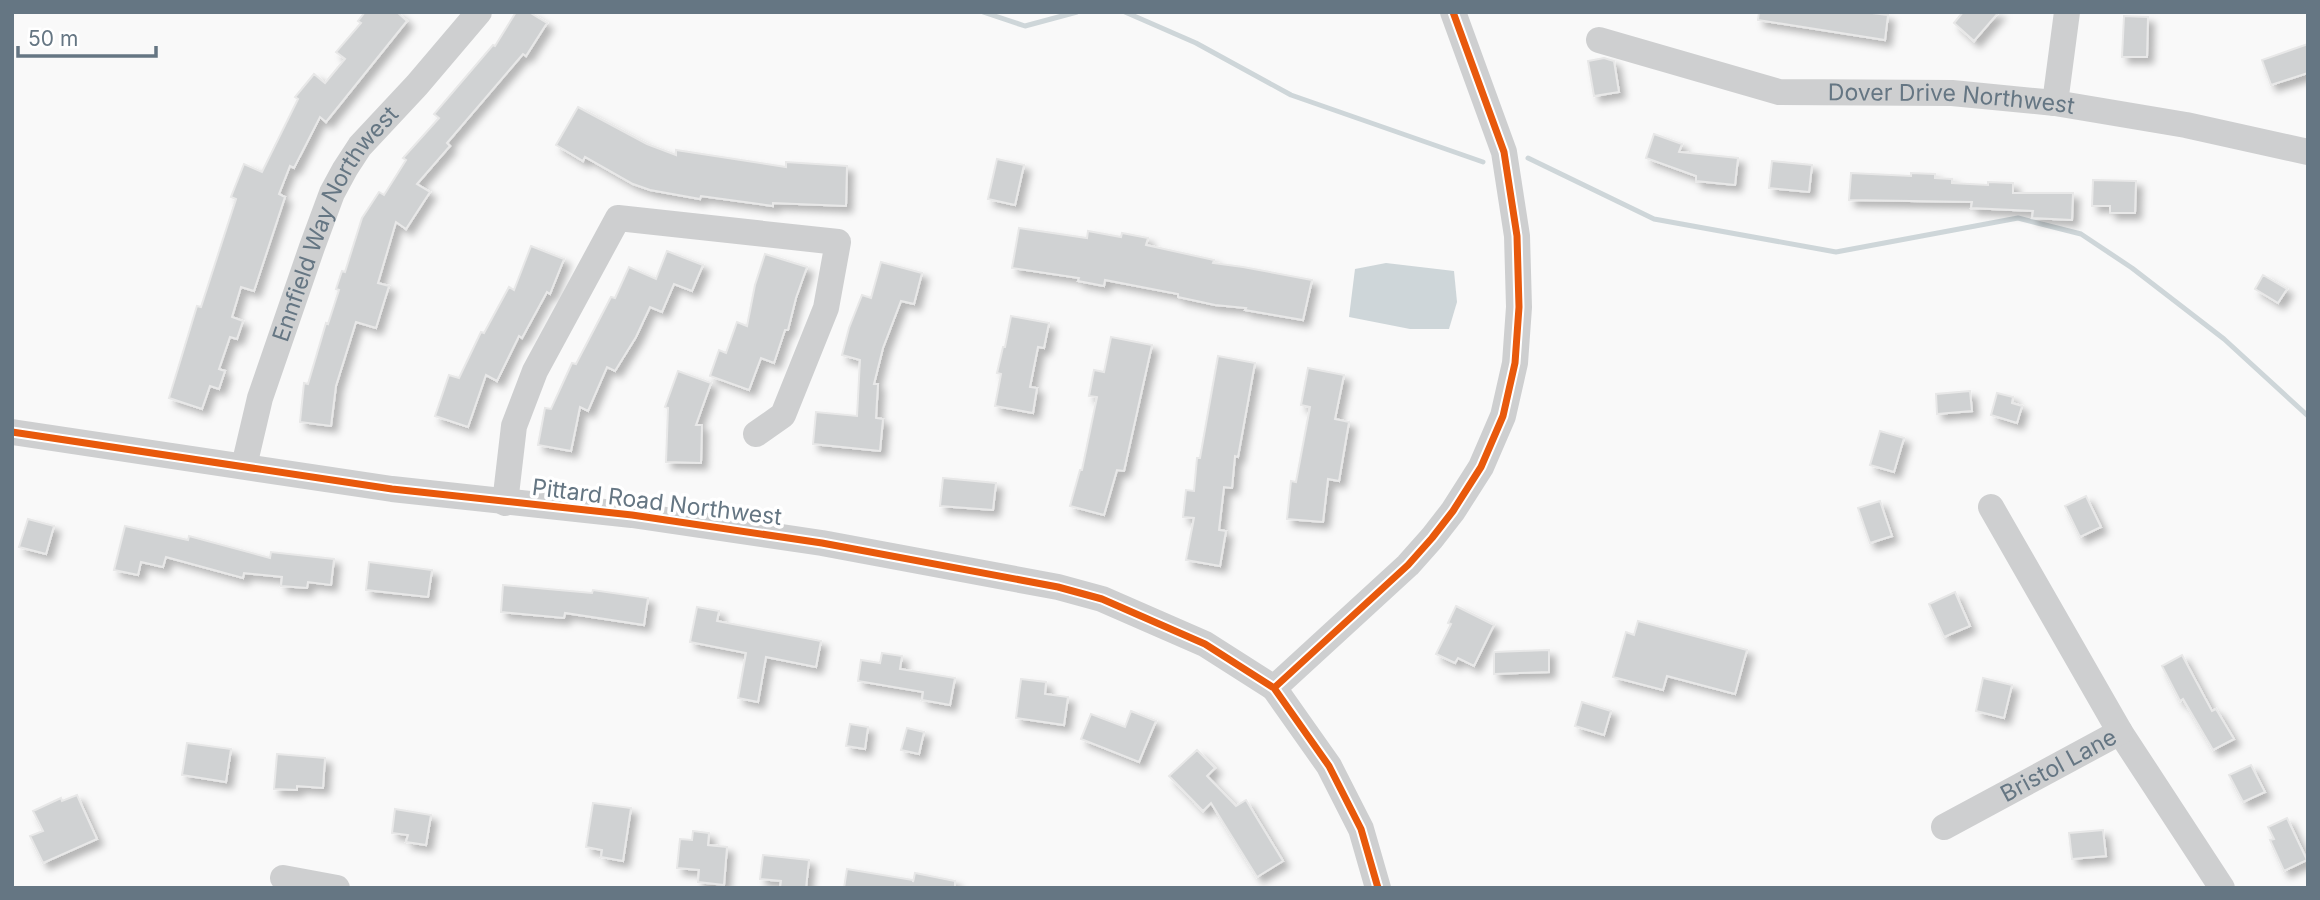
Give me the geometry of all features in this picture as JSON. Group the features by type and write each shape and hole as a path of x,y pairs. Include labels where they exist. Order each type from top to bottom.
{"street":[{"name":"Ennfield Way Northwest","path":"244,466 269,373 332,193 360,146 417,85 479,12"},
{"path":"1378,888 1361,829 1329,766 1275,688 1408,565 1432,538 1475,478 1503,416 1515,363 1520,307 1517,236 1504,152 1453,12"},
{"path":"2056,103 2067,12"},
{"name":"Dover Drive Northwest","path":"1599,40 1779,93 1952,93 2056,103 2186,125 2308,152"},
{"path":"505,503 514,426 535,370 618,218 838,242 826,307 783,415 756,434"},
{"name":"Pittard Road Northwest","path":"12,432 391,489 632,515 822,542 1058,587 1102,599 1205,644 1275,688"},
{"path":"1992,508 2120,732"},
{"name":"Bristol Lane","path":"1944,827 2120,732 2222,888"},
{"path":"283,878 337,888"}],"shaded area":[{"path":"1386,263 1454,271 1457,302 1449,329 1410,329 1349,317 1355,269"}],"building":[{"path":"365,12 397,12 407,21 326,122 320,117 294,168 290,166 279,194 285,197 254,291 241,287 232,317 243,321 237,339 230,337 219,369 225,371 219,389 210,386 202,409 169,398 197,306 201,307 236,199 231,197 244,164 262,172 298,99 295,97 314,74 325,83 345,59 336,52 361,23 358,21"},
{"path":"516,12 529,12 547,23 526,56 523,54 447,143 450,146 417,184 430,192 406,229 396,222 378,283 389,286 376,328 356,322 336,386 331,426 300,422 304,383 308,384 339,290 336,289 342,271 345,272 362,218 379,192 384,195 406,160 403,158 439,118 434,114 493,45 495,46"},
{"path":"1759,12 1864,12 1888,15 1885,40 1758,20"},
{"path":"1963,12 1999,12 1974,41 1954,23"},
{"path":"2124,16 2148,17 2147,57 2122,57"},
{"path":"2308,44 2308,73 2271,85 2262,60"},
{"path":"1604,58 1614,61 1619,92 1594,96 1588,61"},
{"path":"578,107 647,144 676,155 676,150 786,167 786,162 847,166 846,206 773,203 773,206 701,196 700,199 650,190 633,184 585,157 583,161 556,145"},
{"path":"1654,134 1682,144 1679,152 1738,158 1735,185 1696,181 1696,176 1646,158"},
{"path":"997,159 1024,165 1015,205 988,199"},
{"path":"1772,161 1812,165 1809,192 1769,188"},
{"path":"1851,173 1911,176 1911,173 1935,174 1935,178 1952,179 1952,183 2013,183 2013,193 2073,193 2072,220 2032,218 2033,211 1971,208 1972,202 1849,200"},
{"path":"2093,180 2136,181 2135,213 2110,213 2110,206 2092,206"},
{"path":"1019,228 1087,238 1088,231 1121,237 1122,233 1148,238 1146,245 1214,260 1213,263 1312,280 1303,320 1245,310 1246,308 1215,305 1178,297 1178,294 1105,280 1104,286 1078,281 1079,278 1012,268"},
{"path":"531,246 564,259 550,294 547,292 522,338 519,336 497,381 486,375 468,427 435,416 449,375 459,378 481,332 484,333 509,287 514,290"},
{"path":"667,251 703,265 692,291 674,284 662,312 650,307 636,337 615,371 607,367 588,411 580,407 571,451 538,445 545,408 551,409 572,363 576,364 611,297 615,298 629,267 656,279"},
{"path":"765,254 807,267 788,330 785,330 774,363 761,358 749,390 710,376 719,350 726,353 737,322 747,326 755,285"},
{"path":"881,262 922,273 914,304 901,301 883,348 874,384 878,384 876,418 883,419 880,451 813,444 816,412 857,416 860,360 842,355 862,295 871,298"},
{"path":"2263,275 2287,289 2278,303 2255,289"},
{"path":"1011,316 1049,323 1044,348 1038,347 1030,387 1037,388 1033,413 995,406 1001,374 997,373"},
{"path":"1111,337 1152,345 1124,471 1117,470 1104,515 1070,506 1082,470 1097,397 1089,396 1094,370 1104,372"},
{"path":"1218,356 1255,363 1238,457 1235,456 1232,488 1224,487 1219,530 1226,531 1220,566 1186,560 1194,518 1183,517 1186,490 1194,491 1197,458 1200,458"},
{"path":"1308,368 1344,375 1335,419 1349,422 1339,481 1328,479 1323,522 1287,519 1291,481 1296,482 1310,407 1301,405"},
{"path":"678,371 711,383 696,425 702,425 701,463 666,462 668,408 665,407"},
{"path":"1970,391 1972,411 1937,414 1936,394"},
{"path":"1997,393 2013,397 2012,403 2022,406 2017,423 1991,415"},
{"path":"1880,431 1904,438 1894,472 1870,465"},
{"path":"943,478 996,483 993,510 940,506"},
{"path":"2086,496 2101,527 2080,537 2065,506"},
{"path":"1880,501 1892,536 1870,543 1858,508"},
{"path":"28,519 54,526 46,554 19,547"},
{"path":"125,526 188,540 189,536 270,558 271,552 334,559 331,585 308,582 307,588 281,586 282,577 244,573 243,578 166,557 163,567 141,562 138,575 114,570"},
{"path":"369,562 432,570 428,597 366,590"},
{"path":"503,585 592,593 593,590 648,598 644,625 565,613 564,618 501,612"},
{"path":"1955,592 1970,626 1944,637 1929,604"},
{"path":"1456,606 1494,625 1474,666 1458,658 1455,663 1436,654 1451,624 1448,623"},
{"path":"697,607 719,611 717,621 821,641 816,667 766,657 758,702 738,698 746,653 690,642"},
{"path":"1638,621 1747,650 1735,694 1667,676 1663,690 1613,677 1626,632 1634,635"},
{"path":"1549,650 1549,672 1494,674 1494,652"},
{"path":"882,653 902,656 900,669 955,678 950,705 922,700 923,692 858,681 861,660 880,663"},
{"path":"2182,655 2212,711 2216,709 2234,739 2213,750 2183,699 2180,701 2162,666"},
{"path":"1983,678 2012,685 2004,718 1976,711"},
{"path":"1021,679 1046,682 1045,694 1068,697 1064,725 1016,718"},
{"path":"1582,702 1611,711 1604,735 1575,726"},
{"path":"1131,711 1156,721 1139,762 1081,739 1091,714 1125,727"},
{"path":"850,724 868,727 865,749 846,746"},
{"path":"907,728 924,732 919,754 901,750"},
{"path":"187,743 231,749 226,782 182,775"},
{"path":"1197,750 1215,768 1207,776 1236,806 1246,800 1283,861 1257,877 1211,803 1203,811 1169,776"},
{"path":"277,754 325,758 323,788 297,786 297,790 274,789"},
{"path":"2251,765 2265,792 2243,802 2229,775"},
{"path":"77,795 97,839 43,863 30,836 43,831 33,811 61,798 62,801"},
{"path":"593,803 631,808 623,861 601,857 602,850 586,847"},
{"path":"395,809 431,815 426,845 406,842 408,835 392,833"},
{"path":"2287,818 2307,860 2284,871 2270,840 2274,839 2268,827"},
{"path":"2103,830 2106,856 2072,859 2069,833"},
{"path":"693,831 709,833 708,845 727,847 724,885 698,882 699,870 677,868 680,839 692,840"},
{"path":"763,855 809,860 806,888 780,888 781,881 760,879"},
{"path":"847,869 913,882 915,873 955,881 955,888 844,888"}],"waterway":[{"path":"983,12 1025,26 1077,12"},
{"path":"1125,12 1196,43 1291,95 1483,162"},
{"path":"1528,158 1654,219 1836,252 2018,218 2081,234 2132,268 2224,339 2308,416"}],"cycle path":[{"path":"1378,888 1361,829 1329,766 1274,688 1408,565 1432,538 1481,467 1503,416 1515,363 1519,307 1517,236 1504,152 1453,12"},
{"path":"12,432 392,489 632,515 822,543 1058,587 1102,599 1205,644 1274,688"}]}
